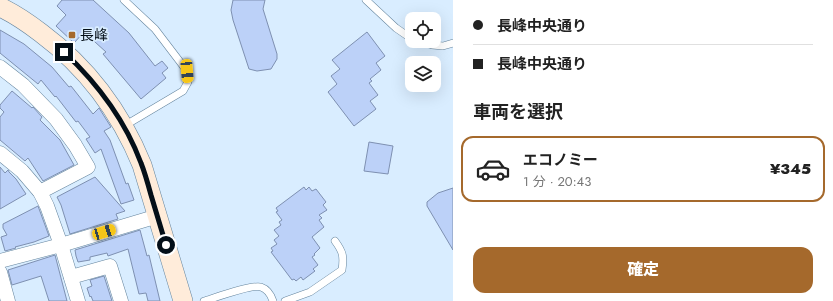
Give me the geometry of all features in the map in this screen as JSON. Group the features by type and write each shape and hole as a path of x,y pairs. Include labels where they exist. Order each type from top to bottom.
{"street":[{"path":"0,7 30,24 74,61 99,89 124,126 142,164 183,301"},
{"path":"0,67 23,85 56,119 75,145 88,167 40,192"},
{"path":"0,153 22,171 40,192 48,206 78,301"},
{"path":"0,262 158,216"},
{"path":"71,277 110,266 121,301"},
{"path":"0,272 8,301"}],"lane":[{"path":"124,0 155,29 187,71 188,82 183,91 124,126"},
{"path":"366,0 396,28 405,34"},
{"path":"441,46 453,43"},
{"path":"286,301 310,292 342,270 344,258 341,248 335,241"},
{"path":"204,301 260,286 266,290 273,301"}],"building":[{"path":"62,0 93,0 129,33 155,66 162,61 168,68 162,73 166,78 141,99 103,54 106,52 84,32 74,43 56,26 66,15 57,6"},
{"path":"233,0 265,0 263,9 277,54 277,59 271,69 257,71 249,69 233,20 231,10"},
{"path":"0,30 24,44 52,67 69,87 71,86 93,114 99,108 111,127 104,131 110,140 126,184 128,183 134,200 121,204 101,149 95,153 86,139 90,137 78,121 76,122 56,96 55,97 41,80 38,84 0,53"},
{"path":"367,32 385,56 376,63 381,70 370,79 372,81 369,83 378,95 370,101 376,109 354,126 328,92 337,84 331,76 340,69 332,60"},
{"path":"12,91 32,108 33,107 42,117 40,120 60,140 74,165 43,181 28,158 25,161 0,140 0,117 4,112 0,108 0,105"},
{"path":"369,142 393,146 388,174 364,171"},
{"path":"0,167 5,173 8,170 26,194 0,209"},
{"path":"95,177 125,211 116,214 118,219 70,234 57,197"},
{"path":"304,187 306,190 309,187 312,191 316,189 326,202 323,205 327,210 319,215 322,218 319,220 324,227 312,237 320,248 312,257 318,265 313,269 315,271 303,280 301,277 296,281 294,279 292,280 271,252 273,251 271,248 277,244 274,240 279,236 274,230 281,225 279,222 282,220 276,212 278,211 276,208"},
{"path":"453,188 453,250 427,206 427,202 438,193"},
{"path":"38,206 49,236 5,251 1,237 7,235 3,228 3,224"},
{"path":"140,230 147,256 149,255 160,301 148,301 146,293 139,294 128,249 108,256 107,253 90,257 90,260 78,262 76,256 75,250"},
{"path":"55,255 67,301 49,301 41,276 12,285 8,270"},
{"path":"104,276 112,301 93,301 87,288 92,286 90,280"}],"place":[{"name":"長峰","path":"72,35"}],"route":[{"path":"64,52 95,84 124,126 142,164 166,245"}]}
